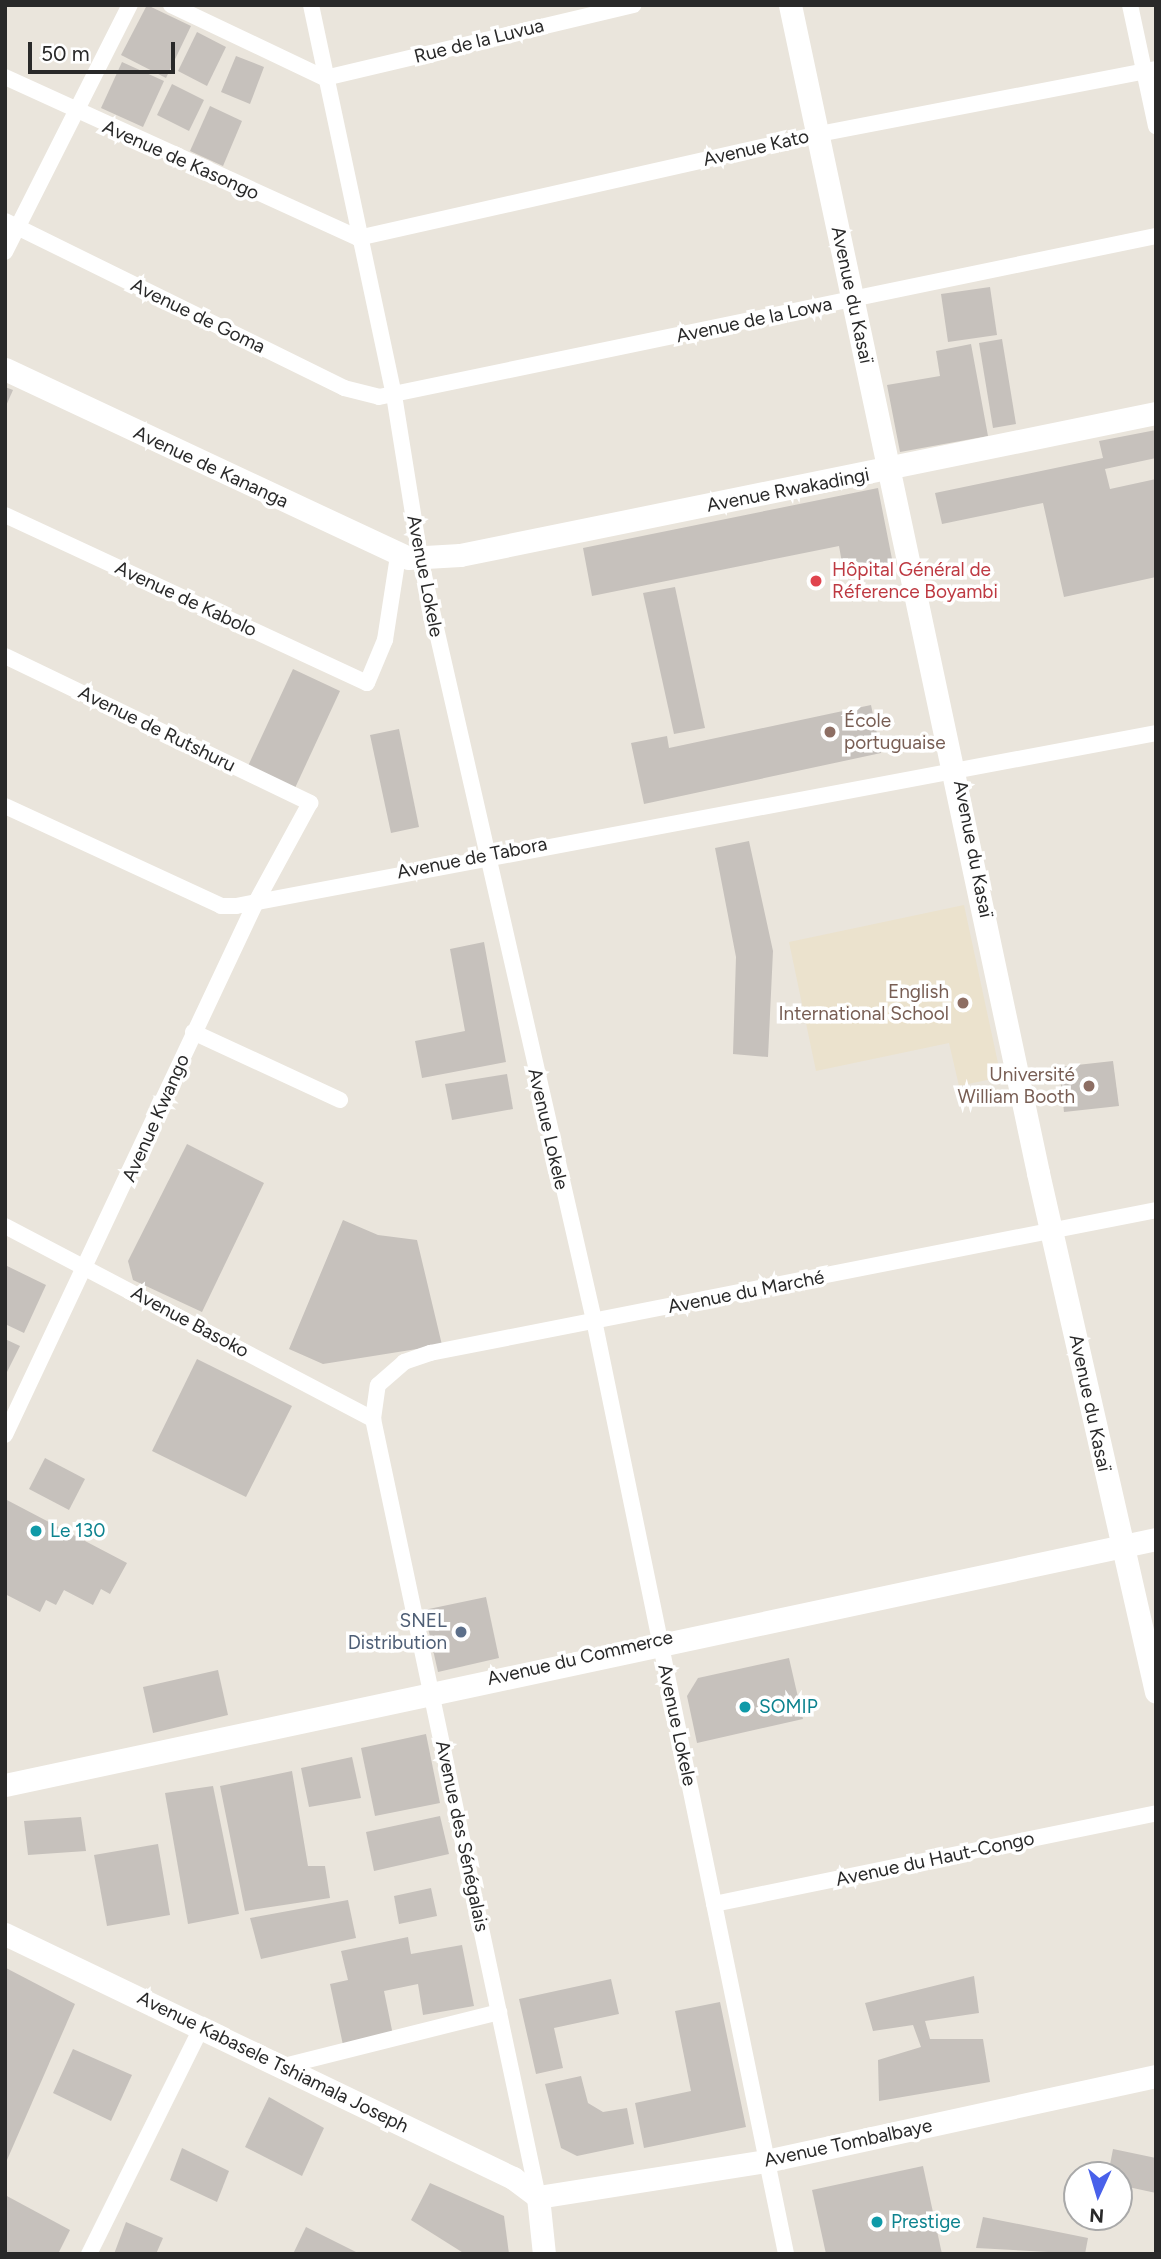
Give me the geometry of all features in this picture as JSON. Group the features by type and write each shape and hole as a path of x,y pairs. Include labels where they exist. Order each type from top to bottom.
{"street":[{"path":"5,252 12,224 78,114 130,5"},
{"path":"171,5 325,78"},
{"name":"Avenue Lokele","path":"311,5 358,238 394,395 409,557 594,1320 786,2254"},
{"name":"Rue de la Luvua","path":"325,78 634,5"},
{"name":"Avenue du Kasaï","path":"790,5 957,766 1120,1546 1156,1692"},
{"path":"1130,5 1150,71 1156,126"},
{"name":"Avenue Kato","path":"358,238 819,134 1150,71"},
{"name":"Avenue de Kasongo","path":"5,77 78,114 358,238"},
{"name":"Avenue de Goma","path":"12,224 344,388 366,396 394,395"},
{"name":"Avenue de la Lowa","path":"394,395 1156,236"},
{"name":"Avenue de Kananga","path":"5,369 409,557"},
{"name":"Avenue Rwakadingi","path":"409,557 891,470 1156,412"},
{"name":"Avenue de Kabolo","path":"5,515 367,683 386,640 409,557"},
{"name":"Avenue de Rutshuru","path":"5,656 310,803"},
{"name":"Avenue de Tabora","path":"5,806 221,906 256,902 483,855 957,766 1156,733"},
{"name":"Avenue Kwango","path":"5,1435 89,1268 194,1032 256,902 310,803"},
{"path":"194,1032 340,1100"},
{"name":"Avenue du Marché","path":"373,1419 378,1385 404,1362 594,1320 1055,1233 1156,1210"},
{"name":"Avenue Basoko","path":"5,1226 373,1419"},
{"name":"Avenue des Sénégalais","path":"373,1419 538,2197 544,2254"},
{"name":"Avenue du Commerce","path":"5,1785 659,1640 1156,1539"},
{"name":"Avenue du Haut-Congo","path":"714,1905 1156,1813"},
{"name":"Avenue Kabasele Tshiamala Joseph","path":"5,1934 513,2178 538,2197"},
{"path":"284,2066 499,2012"},
{"path":"89,2254 201,2028"},
{"name":"Avenue Tombalbaye","path":"538,2197 766,2161 1156,2076"}],"shaded area":[{"path":"964,905 1001,1077 959,1086 949,1043 816,1071 789,942"}],"building":[{"path":"147,5 191,26 166,78 121,55"},
{"path":"197,32 226,47 207,86 178,71"},
{"path":"236,56 264,67 250,104 221,92"},
{"path":"122,62 164,81 143,127 101,108"},
{"path":"172,84 204,100 189,131 157,115"},
{"path":"210,106 242,121 223,166 190,151"},
{"path":"990,287 997,335 948,342 941,294"},
{"path":"1002,339 1016,424 993,428 979,343"},
{"path":"971,344 988,436 900,452 887,385 940,376 936,351"},
{"path":"5,387 13,390 5,408"},
{"path":"1156,430 1156,458 1105,469 1110,489 1156,479 1156,577 1064,597 1043,503 942,524 935,493 1103,458 1099,441"},
{"path":"878,488 893,564 844,574 839,546 592,596 583,548"},
{"path":"675,587 705,728 674,734 643,593"},
{"path":"293,669 340,691 295,788 248,766"},
{"path":"871,705 881,753 644,804 631,743 667,736 669,748"},
{"path":"399,729 419,827 391,833 370,735"},
{"path":"749,841 773,951 768,1057 733,1054 736,957 715,848"},
{"path":"484,942 506,1062 422,1078 415,1041 465,1031 450,949"},
{"name":"Université William Booth","path":"1113,1061 1119,1106 1064,1112 1059,1067"},
{"path":"507,1074 513,1109 452,1120 445,1084"},
{"path":"187,1144 264,1183 202,1312 133,1280 128,1261"},
{"path":"343,1220 378,1235 417,1240 442,1345 323,1364 289,1349"},
{"path":"5,1265 46,1285 24,1333 5,1324"},
{"path":"5,1339 20,1346 5,1376"},
{"path":"197,1359 292,1406 246,1497 152,1451"},
{"path":"45,1458 85,1479 69,1510 29,1489"},
{"name":"Le 130","path":"5,1499 127,1563 110,1594 101,1589 93,1605 64,1590 56,1605 46,1600 40,1612 5,1594"},
{"path":"486,1597 499,1658 438,1672 424,1610"},
{"name":"SOMIP","path":"789,1658 803,1719 697,1743 687,1696 698,1678"},
{"path":"218,1670 228,1715 153,1733 143,1687"},
{"path":"426,1734 440,1803 375,1816 361,1748"},
{"path":"352,1757 361,1798 309,1807 301,1768"},
{"path":"292,1771 308,1866 325,1866 330,1898 245,1911 220,1786"},
{"path":"213,1786 239,1914 188,1924 165,1793"},
{"path":"440,1816 449,1854 374,1871 366,1832"},
{"path":"81,1817 86,1851 28,1855 24,1821"},
{"path":"158,1844 170,1915 107,1926 94,1855"},
{"path":"431,1888 437,1916 399,1924 394,1896"},
{"path":"348,1900 356,1938 261,1959 250,1918"},
{"path":"408,1937 411,1954 462,1945 474,2006 423,2015 418,1984 384,1991 393,2035 343,2045 330,1984 348,1980 341,1951"},
{"path":"6,1968 75,2004 7,2160 5,2159"},
{"path":"974,1976 979,2013 925,2021 930,2039 983,2039 990,2082 879,2101 878,2060 921,2047 913,2025 873,2031 865,2003"},
{"path":"611,1979 619,2014 554,2028 563,2068 536,2074 519,1999"},
{"path":"720,2002 746,2127 644,2148 635,2103 691,2091 675,2011"},
{"path":"73,2049 132,2075 111,2121 53,2093"},
{"path":"581,2076 588,2103 603,2112 627,2108 634,2144 577,2156 561,2148 545,2084"},
{"path":"269,2097 324,2128 302,2176 245,2147"},
{"path":"182,2148 229,2171 217,2202 170,2180"},
{"path":"1113,2149 1156,2158 1156,2193 1133,2188 1133,2161 1111,2161"},
{"name":"Prestige","path":"923,2166 942,2254 826,2254 812,2190"},
{"path":"430,2183 504,2216 509,2254 465,2254 411,2220"},
{"path":"5,2195 70,2230 58,2254 5,2254"},
{"path":"983,2217 1088,2238 1085,2254 976,2248"},
{"path":"126,2222 163,2238 156,2254 114,2254"},
{"path":"306,2227 360,2254 293,2254"}],"place":[{"name":"Hôpital Général de Réference Boyambi","path":"816,581"},
{"name":"École portuguaise","path":"830,732"},
{"name":"English International School","path":"963,1003"},
{"name":"Université William Booth","path":"1089,1086"},
{"name":"Le 130","path":"36,1531"},
{"name":"SNEL Distribution","path":"461,1632"},
{"name":"SOMIP","path":"745,1707"},
{"name":"Prestige","path":"877,2222"}]}
